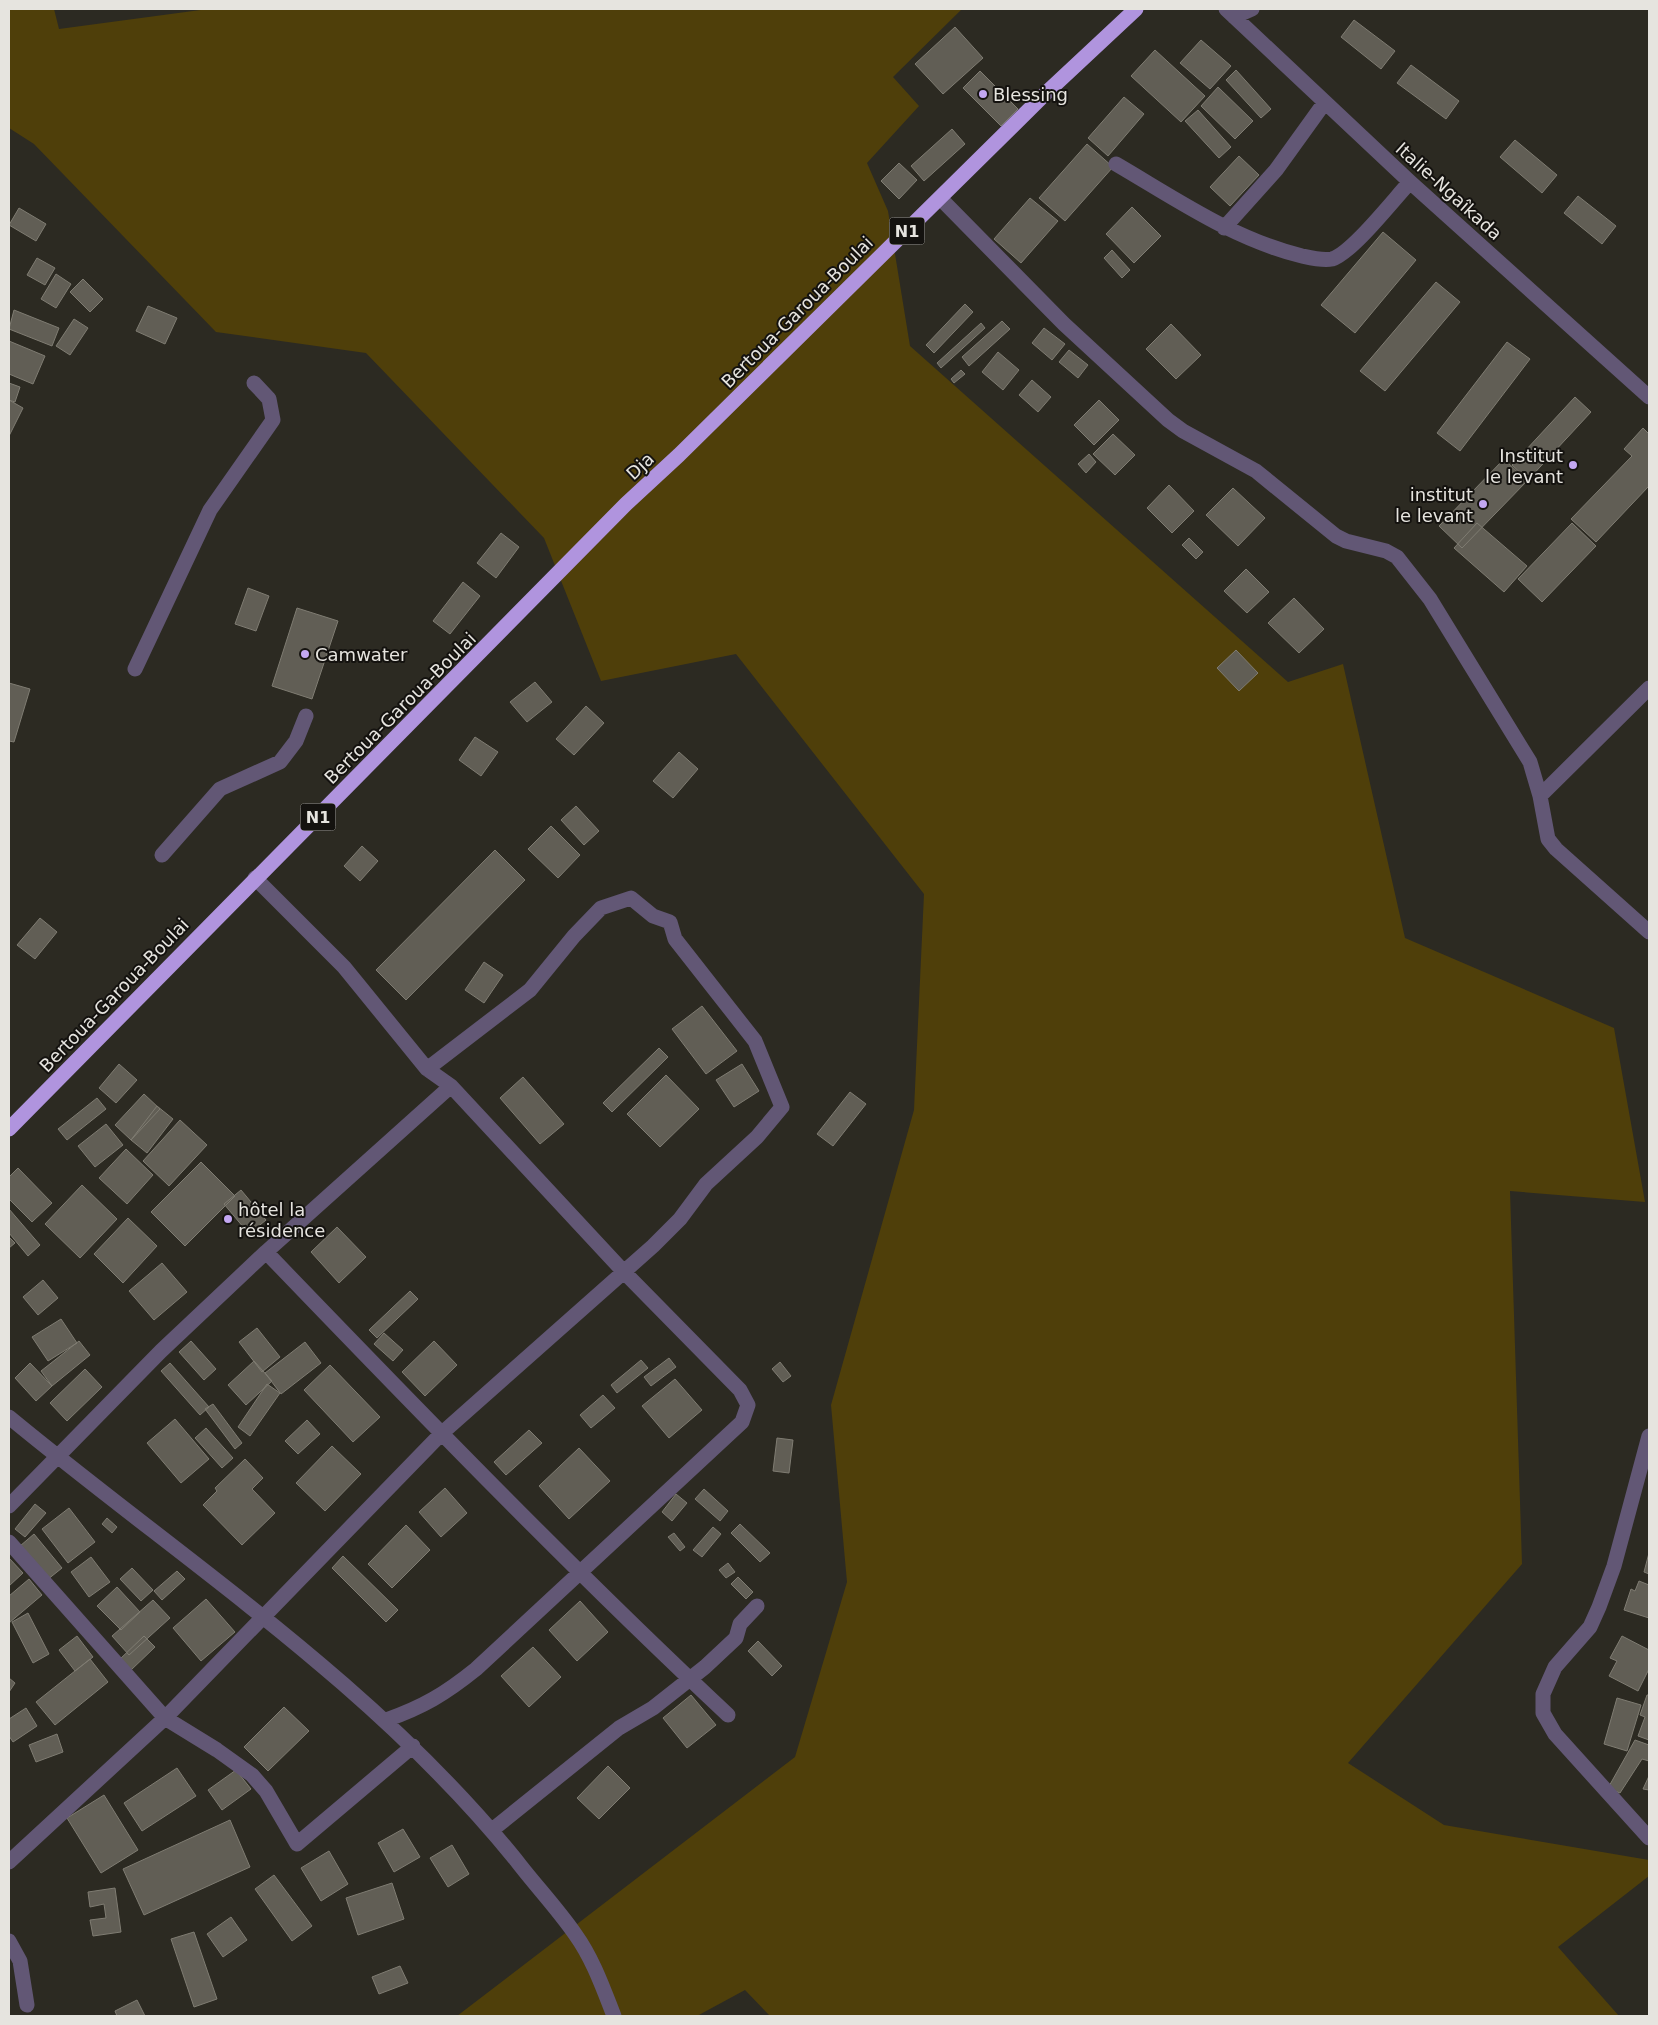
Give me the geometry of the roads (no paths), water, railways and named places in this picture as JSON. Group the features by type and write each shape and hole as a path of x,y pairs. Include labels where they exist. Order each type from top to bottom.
{"highway":[{"name":"Bertoua-Garoua-Boulai","path":"679,455 1045,94 1136,9"},
{"name":"Dja","path":"626,504 679,455"},
{"name":"Bertoua-Garoua-Boulai","path":"9,1129 255,878 384,752 626,504"}],"street":[{"path":"1230,13 1252,9"},
{"name":"Italie-Ngaîkada","path":"1230,13 1410,182 1649,397"},
{"path":"1224,228 1276,170 1325,102"},
{"path":"1116,164 1224,228 1284,251 1316,259 1332,259 1346,251 1410,182"},
{"path":"940,198 1064,324 1168,420 1183,431 1256,470 1336,536 1346,541 1386,551 1397,557 1430,599 1530,762 1540,796 1548,839 1556,849 1649,932"},
{"path":"135,669 210,510 273,420 269,399 254,383"},
{"path":"1540,796 1649,688"},
{"path":"162,855 220,790 280,762 296,741 306,716"},
{"path":"255,878 344,967 427,1069 451,1086 624,1272 740,1390 748,1405 742,1422 580,1574 448,1692 416,1709 386,1720"},
{"path":"9,1862 165,1718 441,1434 624,1272 680,1219 706,1184 757,1137 782,1107 755,1041 675,939 670,922 653,916 630,898 601,908 574,936 530,990 427,1069"},
{"path":"9,1506 161,1351 266,1252 451,1086"},
{"path":"266,1252 441,1434 580,1574 728,1715"},
{"path":"9,1417 58,1457 265,1616 386,1720 413,1746 492,1830 576,1935 599,1976 614,2016"},
{"path":"1649,1436 1646,1466 1599,1607 1590,1627 1555,1667 1543,1694 1542,1713 1555,1734 1649,1838"},
{"path":"9,1542 165,1718 217,1750 252,1775 266,1791 297,1844 413,1746"},
{"path":"492,1830 619,1728 653,1708 723,1651 736,1638 740,1624 757,1606"},
{"path":"9,1941 20,1961 27,2005"}],"place":[{"name":"Blessing","path":"983,94"},
{"name":"Institut le levant","path":"1573,465"},
{"name":"institut le levant","path":"1483,504"},
{"name":"Camwater","path":"305,654"},
{"name":"hôtel la résidence","path":"228,1219"}]}
